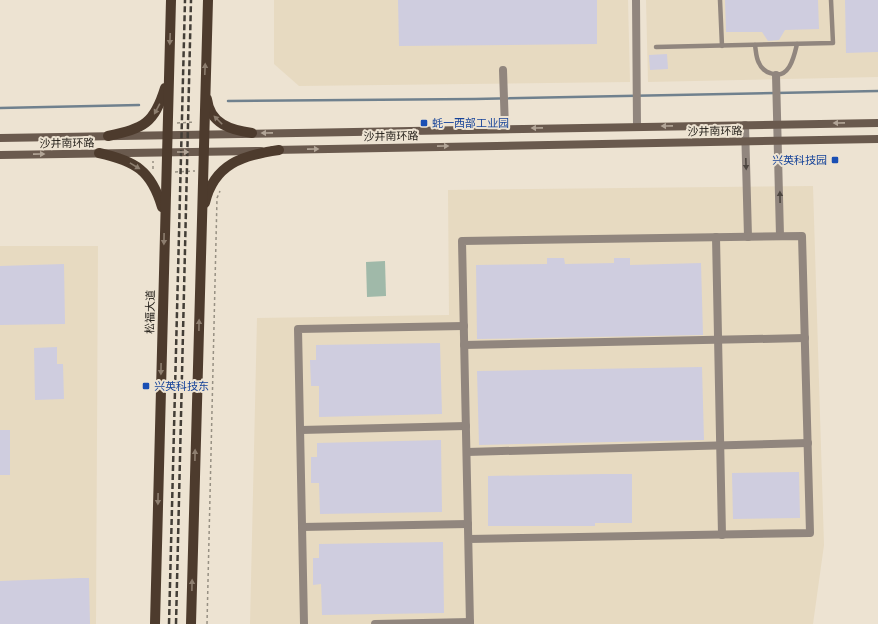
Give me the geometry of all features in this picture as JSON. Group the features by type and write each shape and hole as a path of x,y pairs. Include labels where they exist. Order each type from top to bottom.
{"main road":[{"name":"松福大道","path":"155,624 171,0"},
{"path":"191,624 203,134 208,0"},
{"path":"108,136 138,129 150,120 162,97 169,72"},
{"path":"205,87 208,105 216,119 222,125 234,131 252,133"},
{"name":"沙井南环路","path":"0,138 878,123"},
{"name":"沙井南环路","path":"0,155 878,139"},
{"path":"201,218 212,184 222,170 246,156 279,150"},
{"path":"99,153 121,158 145,172 157,191 165,215"}],"street":[{"path":"636,0 637,126"},
{"path":"503,70 503,110 505,129"},
{"path":"776,75 780,236"},
{"path":"745,125 748,236"},
{"path":"375,624 470,623 462,241 802,236 810,533 469,540"},
{"path":"716,237 722,535"},
{"path":"304,624 298,329 464,326"},
{"path":"464,345 805,338"},
{"path":"300,430 466,426"},
{"path":"467,452 720,446 808,442"},
{"path":"302,527 468,524"}],"lane":[{"path":"720,0 722,46"},
{"path":"656,48 833,43 831,0"},
{"path":"755,45 759,64 763,69 776,75 783,74 789,69 795,56 797,44"}],"path":[{"path":"173,123 196,122"},
{"path":"153,159 153,172"},
{"path":"175,172 195,171"},
{"path":"207,624 214,295 217,198 220,191 219,186"}],"shaded area":[{"path":"274,0 628,0 630,82 299,86 274,64"},
{"path":"646,0 878,0 878,77 648,82"},
{"path":"813,186 824,545 813,624 250,624 257,318 449,315 448,190"},
{"path":"0,246 98,246 96,624 0,624"}],"green space":[{"path":"385,261 386,296 367,297 366,262"}],"building":[{"path":"398,0 597,0 597,44 399,46"},
{"path":"725,0 818,0 819,29 785,30 779,40 768,41 762,32 726,32"},
{"path":"845,0 878,0 878,52 846,53"},
{"path":"667,54 668,69 650,70 649,55"},
{"path":"547,258 564,258 565,264 614,263 614,258 630,258 630,265 701,263 703,335 477,339 476,265 547,264"},
{"path":"64,264 65,324 0,325 0,266"},
{"path":"440,343 442,414 319,417 319,386 311,386 310,360 316,360 316,345"},
{"path":"57,347 57,364 63,364 64,399 35,400 34,348"},
{"path":"702,367 704,440 479,445 477,371"},
{"path":"0,430 10,430 10,475 0,475"},
{"path":"441,440 442,512 320,514 319,483 311,483 311,457 317,457 317,443"},
{"path":"799,472 800,518 733,519 732,473"},
{"path":"632,474 632,523 595,523 595,526 488,526 488,476"},
{"path":"443,542 444,613 322,615 321,584 313,585 313,558 319,558 319,544"},
{"path":"89,578 90,624 0,624 0,581"}],"waterway":[{"path":"228,101 475,99 878,91"},
{"path":"0,108 139,105"}],"railway":[{"path":"169,624 185,0"},
{"path":"176,624 191,0"}],"place":[{"name":"蚝一西部工业园","path":"424,123"},
{"name":"兴英科技园","path":"835,160"},
{"name":"兴英科技东","path":"146,386"}]}
